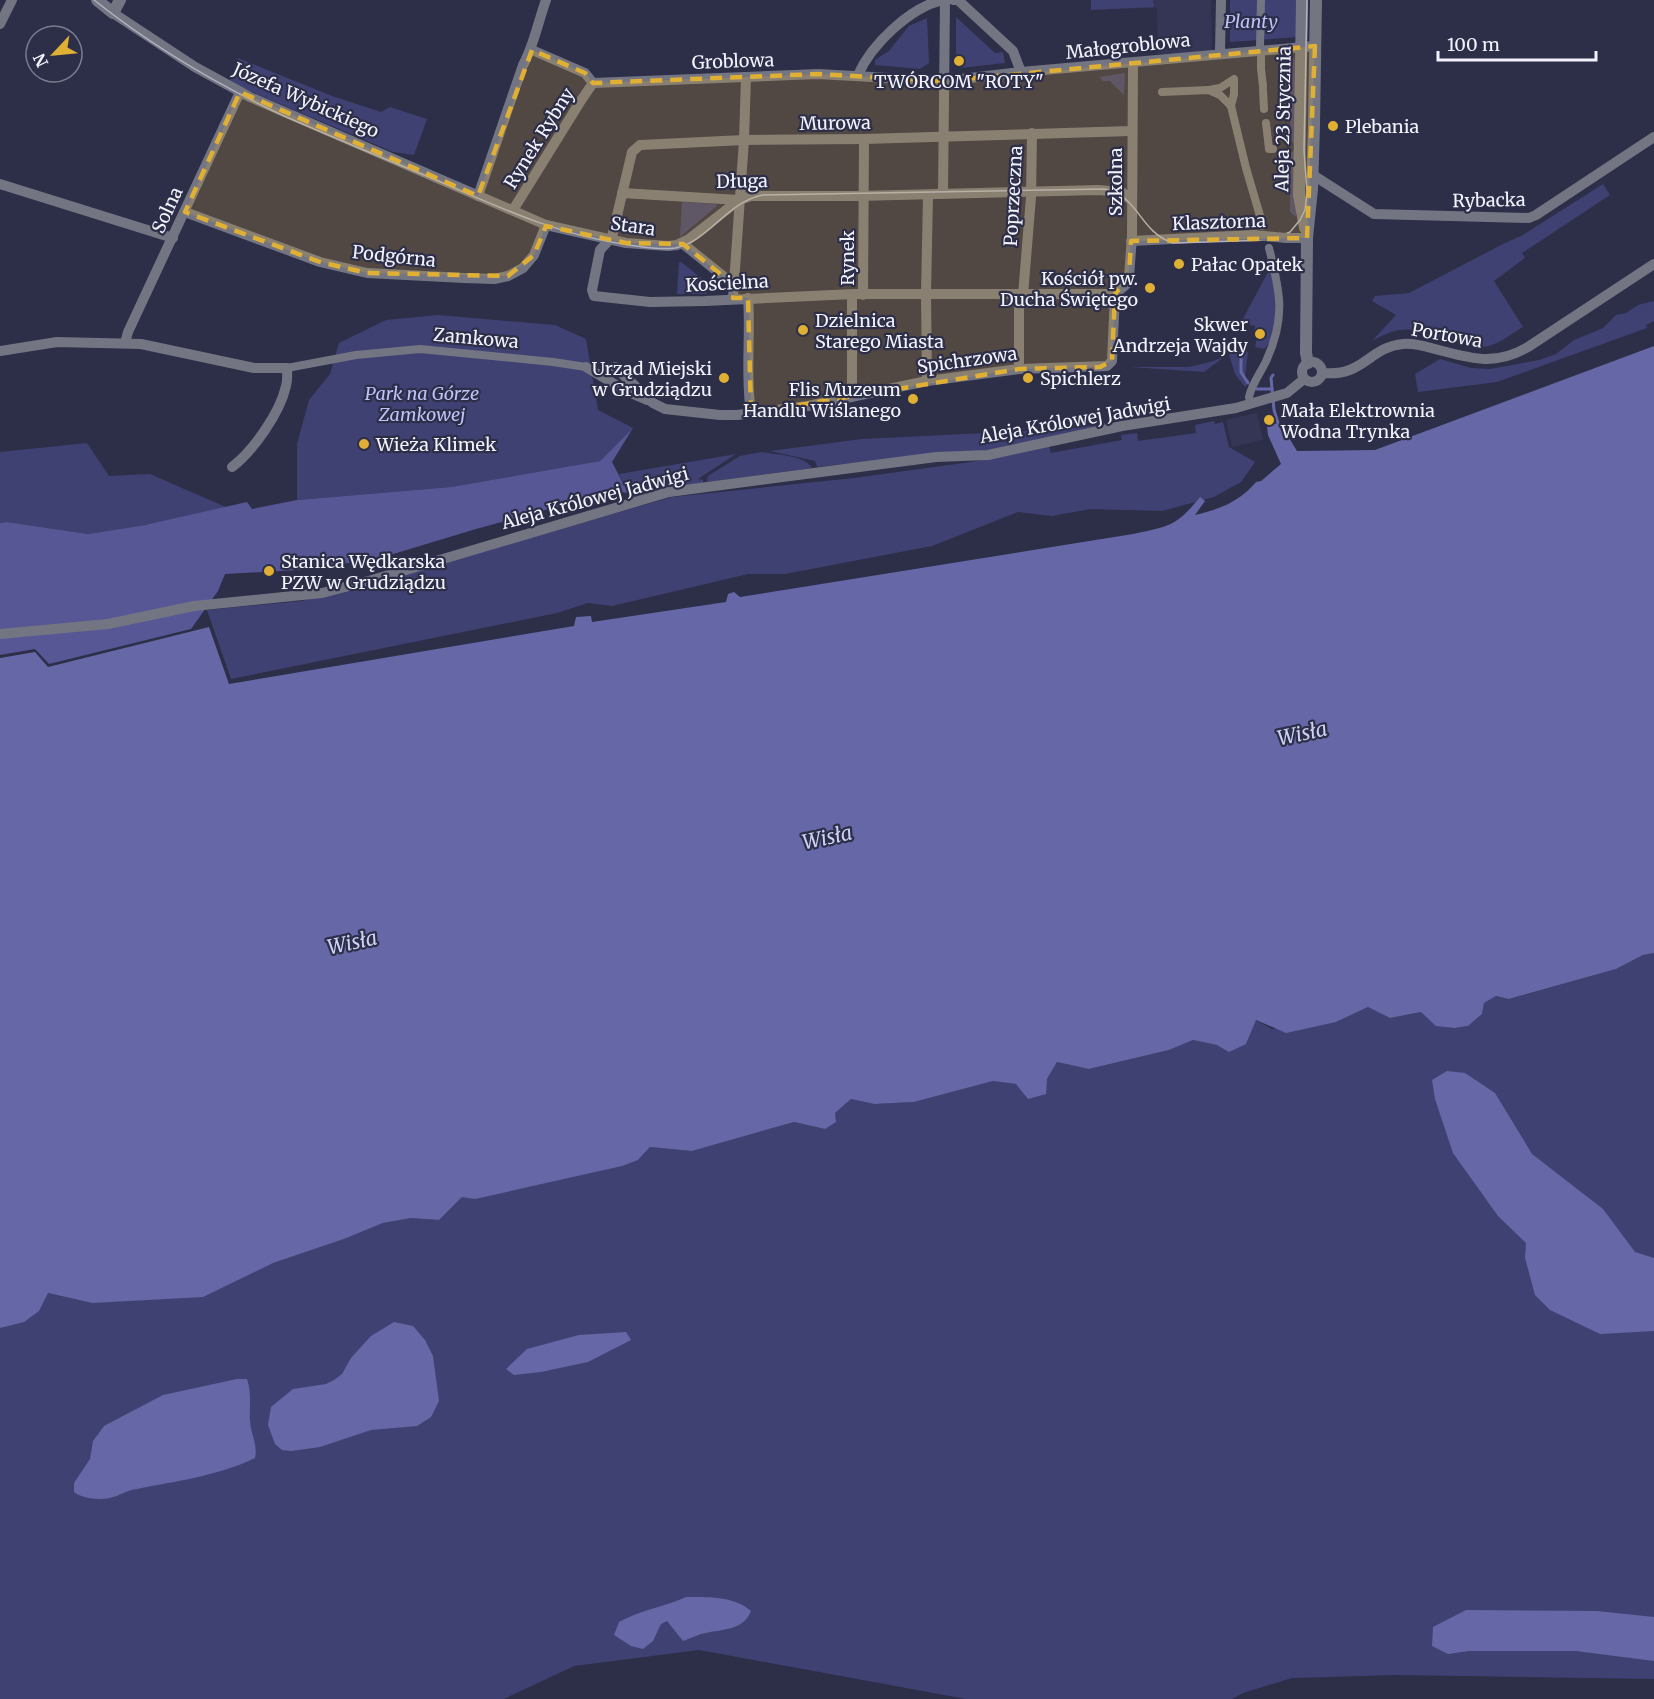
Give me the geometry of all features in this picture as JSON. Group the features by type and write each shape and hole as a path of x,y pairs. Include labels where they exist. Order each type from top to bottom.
{"street":[{"path":"0,24 12,0"},
{"name":"Józefa Wybickiego","path":"97,0 179,57 240,92 300,120 513,210"},
{"path":"113,13 120,0"},
{"path":"478,196 523,65 532,50 534,35 546,0"},
{"path":"858,75 863,63 900,22 933,2 944,0 944,136 926,294 927,381"},
{"path":"953,0 958,0 1012,51 1021,72"},
{"path":"1221,0 1221,53"},
{"path":"1260,46 1261,0"},
{"name":"Aleja 23 Stycznia","path":"1302,0 1299,195 1300,210 1308,238"},
{"name":"Aleja 23 Stycznia","path":"1308,363 1306,353 1308,238 1312,175 1316,0"},
{"name":"Małogroblowa","path":"944,81 1221,53 1315,46"},
{"path":"532,50 585,73 594,83"},
{"path":"1260,56 1269,149 1273,149"},
{"name":"Szkolna","path":"1115,294 1127,285 1129,277 1133,63"},
{"name":"Groblowa","path":"594,83 818,74 944,81"},
{"path":"733,298 746,77"},
{"path":"1162,92 1220,88 1236,78 1231,106 1245,168 1263,226"},
{"name":"Rynek Rybny","path":"513,210 594,83"},
{"path":"1209,90 1220,95 1231,106"},
{"name":"Solna","path":"125,343 128,332 240,92"},
{"name":"Murowa","path":"594,296 592,290 600,250 612,237 632,152 640,145 744,140 864,139 1131,130"},
{"name":"Poprzeczna","path":"1019,369 1019,309 1023,295 1031,192 1032,133"},
{"name":"Rybacka","path":"1312,175 1374,214 1529,218 1654,137"},
{"name":"Rynek","path":"864,139 857,295 1115,294"},
{"path":"0,184 172,238"},
{"path":"863,196 1114,191 1122,192 1132,201"},
{"name":"Długa","path":"622,193 739,200 751,196 863,196"},
{"path":"734,281 728,280 682,243 739,200"},
{"name":"Stara","path":"513,210 546,225 609,239 660,246 682,243"},
{"name":"Podgórna","path":"184,212 320,262 367,273 464,279 494,279 508,276 523,268 534,255 546,225"},
{"name":"Klasztorna","path":"1131,241 1254,235 1308,238"},
{"path":"1255,399 1280,320 1278,289 1269,248"},
{"name":"Portowa","path":"1323,373 1347,372 1390,346 1401,344 1418,345 1474,359 1493,359 1510,355 1528,347 1654,264"},
{"name":"Spichrzowa","path":"615,367 653,403 665,409 721,415 808,406 927,381 1019,369 1100,367 1112,361 1115,294"},
{"path":"852,398 857,295"},
{"name":"Kościelna","path":"594,296 650,302 857,295"},
{"path":"748,298 751,413"},
{"name":"Zamkowa","path":"0,351 57,342 125,343 141,344 254,368 287,368 356,355 420,349 586,367 626,391 653,403"},
{"path":"1308,363 1317,363 1323,373 1317,382 1310,383 1304,379 1302,370 1308,363"},
{"path":"232,467 255,444 274,413 287,384 287,368"},
{"name":"Aleja Królowej Jadwigi","path":"0,634 108,624 194,606 322,593 669,492 936,457 988,455 1110,429 1212,413 1255,399 1276,397 1287,393 1304,379"}],"highlighted area":[{"path":"1315,46 1307,238 1131,241 1129,277 1115,294 1112,361 1100,367 1019,369 751,413 748,298 733,298 734,285 683,244 626,243 546,226 534,255 508,276 367,273 320,262 185,212 240,92 478,196 532,50 585,73 593,83 818,74 944,81"}],"shaded area":[{"path":"1091,0 1211,0 1212,53 1158,54 1157,8 1091,9"},
{"path":"1257,413 1263,440 1232,447 1226,420"},
{"path":"633,428 612,462 628,493 615,491 390,555 316,569 225,574 218,591 191,629 49,664 35,649 0,655 0,523 7,522 88,534 145,525 247,502 252,509 297,500 451,487 600,461"}],"green space":[{"path":"1091,0 1153,0 1154,7 1091,10"},
{"name":"Planty","path":"1230,0 1299,0 1298,37 1230,42"},
{"path":"956,17 995,53 1003,52 1005,63 960,68 961,60 956,58"},
{"path":"927,18 929,63 920,69 875,65 875,60 889,51 909,26"},
{"path":"1291,55 1297,62 1297,142 1290,142"},
{"path":"238,58 332,96 381,112 390,107 427,119 414,155 393,152 229,82"},
{"path":"1125,73 1124,95 1110,81 1103,81 1099,77"},
{"path":"1297,151 1296,217 1290,212 1290,152"},
{"path":"1603,184 1610,195 1522,253 1525,258 1494,281 1523,327 1498,343 1481,347 1405,329 1372,341 1396,315 1372,301 1375,296 1409,293 1523,235"},
{"path":"682,202 716,204 717,206 680,237"},
{"path":"681,262 710,285 711,288 706,294 677,294 679,263"},
{"path":"1271,271 1276,312 1273,333 1264,349 1255,347 1257,338 1253,336 1255,326 1242,323 1268,272"},
{"path":"1654,301 1654,321 1646,325 1647,328 1497,382 1418,392 1415,374 1440,359 1471,368 1490,369 1539,360 1556,354 1574,340 1603,328 1616,315"},
{"name":"Park na Górze Zamkowej","path":"438,315 555,325 586,339 598,410 633,428 600,461 451,487 297,500 297,444 309,400 330,374 339,343 386,320"},
{"path":"1236,349 1248,352 1245,377 1250,381 1245,387 1235,374 1229,355"},
{"path":"1224,357 1204,372 1130,367 1189,367"},
{"path":"1214,421 1215,424 1223,422 1229,447 1255,462 1241,482 1214,497 1162,511 1091,509 1052,516 1018,512 932,546 785,574 748,574 612,606 588,603 557,613 231,679 207,610 302,601 672,497 854,478 978,461 1049,445 1051,453 1122,440 1121,435 1137,433 1138,441 1196,433 1195,425"},
{"path":"1114,422 998,450 941,453 817,467 815,461 770,451 862,439 1067,429"},
{"path":"87,443 109,476 150,474 228,508 88,534 7,522 0,523 0,452"},
{"path":"762,452 797,458 812,468 707,482 708,476 740,456"},
{"path":"736,454 698,479 703,480 703,483 631,499 619,474"},
{"path":"1654,953 1654,1679 1396,1675 1292,1678 1243,1693 1232,1699 966,1699 699,1650 574,1666 504,1699 0,1699 0,1328 47,1293 92,1303 273,1263 383,1223 411,1218 439,1220 462,1197 638,1160 650,1147 692,1151 794,1122 825,1129 835,1113 851,1099 874,1104 914,1102 993,1081 1016,1084 1047,1079 1057,1062 1090,1069 1169,1050 1193,1040 1217,1045 1246,1044 1255,1020 1272,1029 1336,1022 1368,1007 1390,1018 1421,1012 1455,1028 1468,1026 1482,1014 1484,1003 1496,996 1510,999 1616,969 1643,955"}],"water":[{"name":"Wisła","path":"1654,346 1654,953 1643,955 1616,969 1509,999 1496,996 1484,1003 1482,1014 1468,1026 1455,1028 1436,1026 1421,1012 1390,1018 1368,1007 1336,1022 1286,1033 1256,1020 1246,1044 1229,1052 1217,1045 1193,1040 1169,1050 1089,1069 1057,1062 1047,1079 1046,1094 1028,1099 1016,1084 993,1081 914,1102 874,1104 851,1099 835,1113 836,1122 825,1129 794,1122 692,1151 650,1147 638,1160 622,1166 475,1199 462,1197 439,1220 411,1218 383,1223 273,1263 203,1297 92,1303 48,1293 39,1311 24,1322 0,1328 0,658 35,652 48,667 209,627 229,684 574,626 576,617 591,616 592,622 726,602 728,594 734,592 740,597 1133,534 1171,524 1178,520 1200,497 1205,501 1195,515 1221,507 1236,500 1256,482 1261,481 1281,464 1268,435 1267,425 1280,423 1297,451 1375,450"},
{"path":"1447,1071 1465,1073 1495,1093 1532,1154 1603,1209 1635,1252 1654,1258 1654,1331 1600,1334 1550,1310 1535,1295 1525,1258 1526,1243 1498,1216 1453,1153 1435,1099 1432,1080"},
{"path":"394,1322 413,1326 425,1340 433,1356 439,1401 431,1417 417,1426 371,1430 320,1447 291,1451 282,1450 275,1444 268,1425 271,1407 293,1389 326,1384 334,1380 342,1374 351,1358 371,1336"},
{"path":"626,1332 631,1340 588,1362 514,1375 506,1369 527,1349 579,1335"},
{"path":"237,1379 247,1379 249,1384 250,1421 256,1449 255,1458 212,1474 133,1490 110,1498 91,1498 74,1492 74,1483 90,1459 93,1441 104,1426 163,1395"},
{"path":"686,1597 712,1597 729,1600 751,1611 742,1623 736,1626 701,1634 683,1641 667,1621 661,1624 653,1641 643,1649 631,1646 614,1635 619,1622 635,1614"},
{"path":"1466,1610 1597,1611 1654,1617 1654,1661 1576,1651 1469,1651 1448,1654 1432,1646 1433,1627"}],"waterway":[{"path":"1241,350 1241,372 1248,383"},
{"path":"1273,375 1271,378 1274,410 1278,423"},
{"path":"1257,389 1272,389"}],"tram line":[{"path":"94,0 186,64 284,116 530,219 578,235 640,247 664,249 687,244 698,238 739,205 763,195 1104,189 1125,198 1153,231 1173,243 1271,240 1290,232 1305,210 1307,193 1304,150 1307,0"}],"place":[{"name":"TWÓRCOM \"ROTY\"","path":"959,61"},
{"name":"Plebania","path":"1333,126"},
{"name":"Pałac Opatek","path":"1179,264"},
{"name":"Kościół pw. Ducha Świętego","path":"1150,288"},
{"name":"Dzielnica Starego Miasta","path":"803,330"},
{"name":"Skwer Andrzeja Wajdy","path":"1260,334"},
{"name":"Urząd Miejski w Grudziądzu","path":"724,378"},
{"name":"Spichlerz","path":"1028,378"},
{"name":"Flis Muzeum Handlu Wiślanego","path":"913,399"},
{"name":"Mała Elektrownia Wodna Trynka","path":"1269,420"},
{"name":"Wieża Klimek","path":"364,444"},
{"name":"Stanica Wędkarska PZW w Grudziądzu","path":"269,571"}]}
